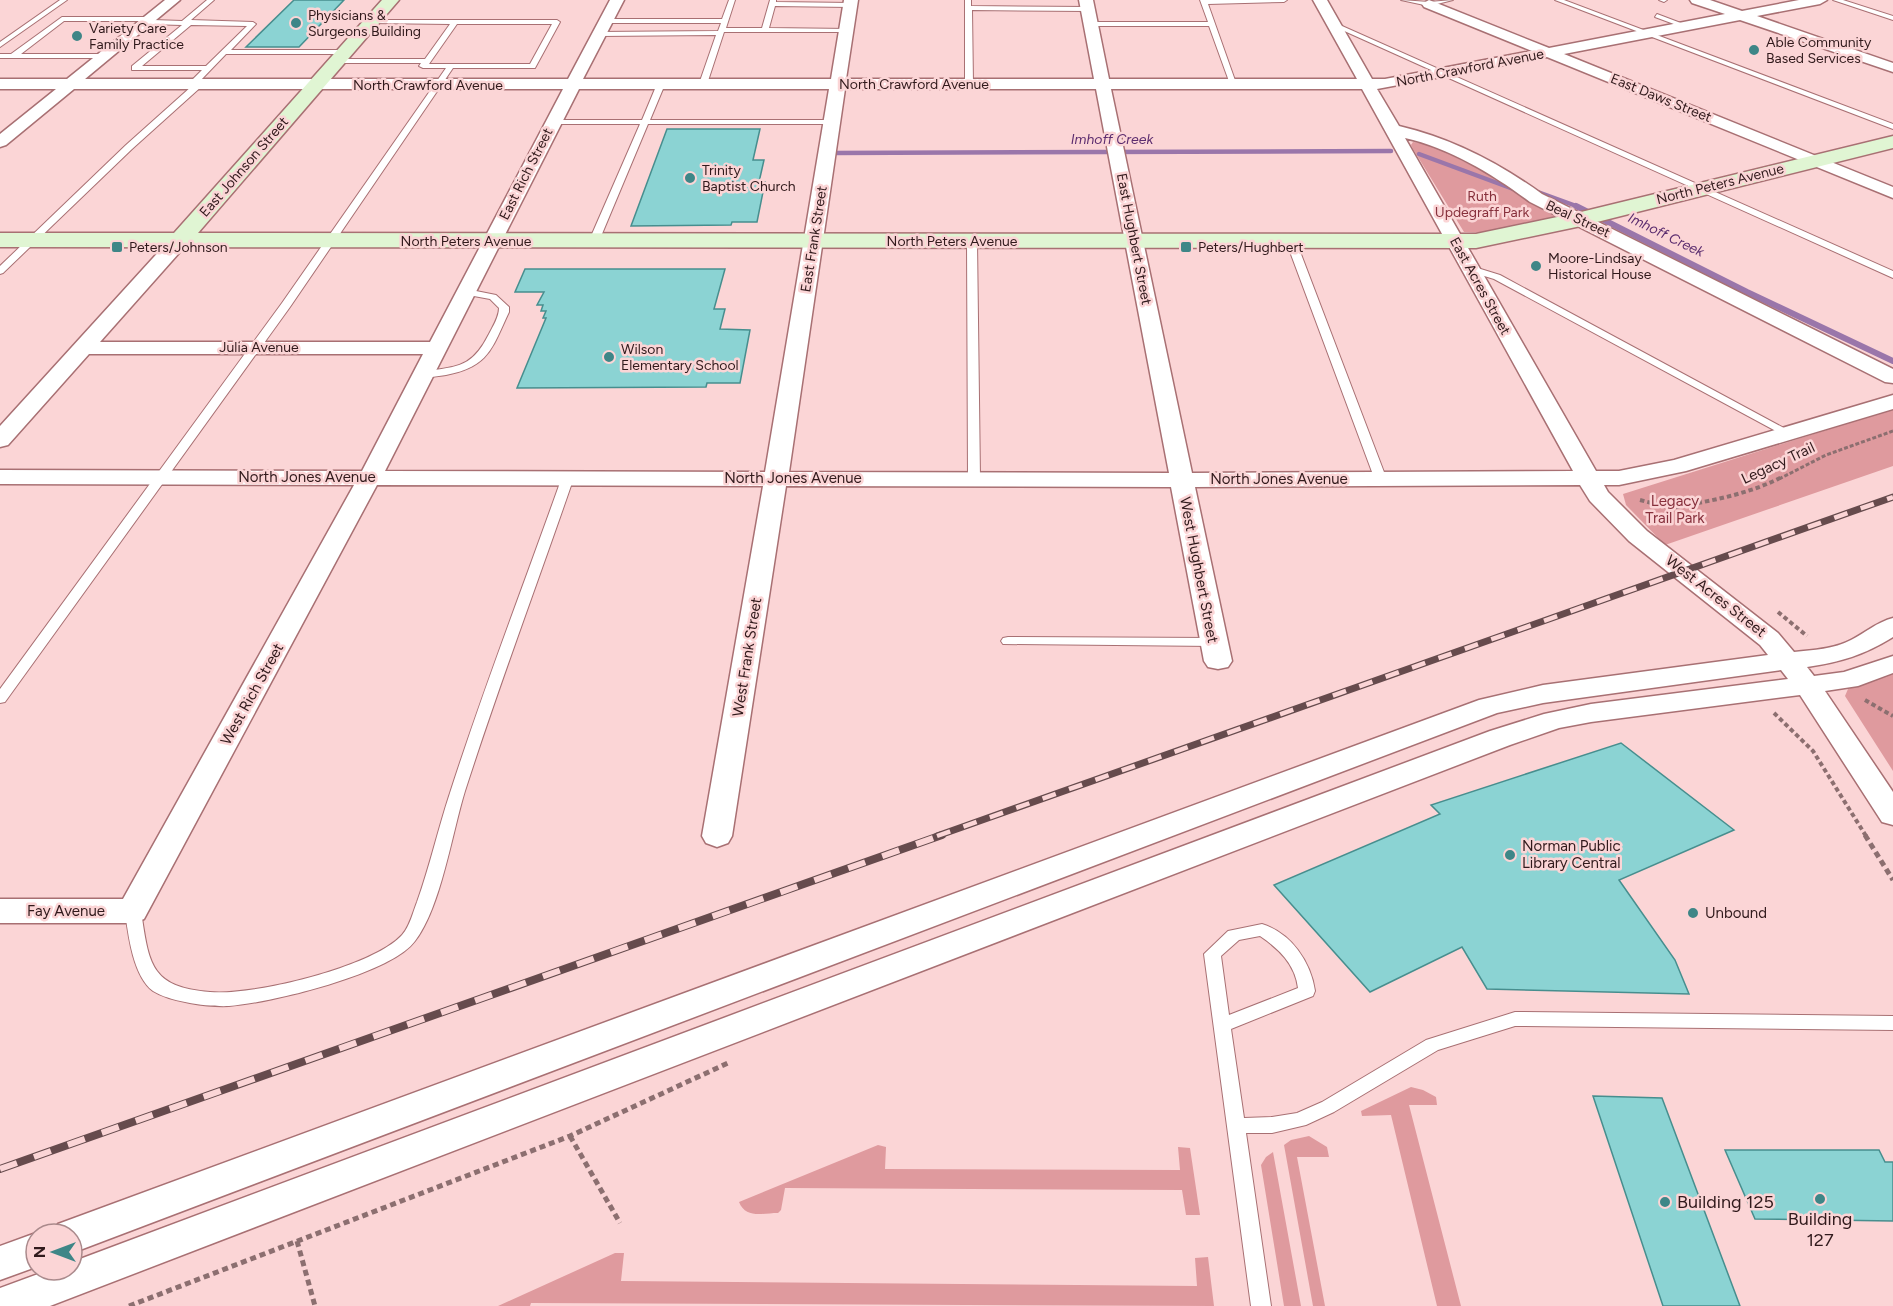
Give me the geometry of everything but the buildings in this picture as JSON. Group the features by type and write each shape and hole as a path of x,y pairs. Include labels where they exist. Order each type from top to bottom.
{"street":[{"path":"0,142 173,0"},
{"name":"East Johnson Street","path":"0,440 391,0"},
{"name":"East Rich Street","path":"370,477 617,0"},
{"name":"East Acres Street","path":"1320,0 1587,478"},
{"path":"1697,0 1893,68"},
{"name":"North Crawford Avenue","path":"0,84 1367,84 1405,81 1445,74 1647,34 1680,30 1741,15 1820,0"},
{"name":"East Frank Street","path":"776,478 851,2"},
{"name":"East Hughbert Street","path":"1087,4 1181,479"},
{"name":"East Daws Street","path":"1429,4 1893,194"},
{"name":"Beal Street","path":"1393,130 1411,132 1428,138 1505,175 1536,198 1592,216 1893,377"},
{"name":"North Peters Avenue","path":"0,240 1455,241 1494,239 1893,142"},
{"name":"Julia Avenue","path":"81,348 256,346 436,348"},
{"name":"North Jones Avenue","path":"0,477 1381,480 1619,478 1678,466 1893,402"},
{"name":"West Rich Street","path":"133,910 370,477"},
{"name":"West Frank Street","path":"717,836 776,478"},
{"name":"West Acres Street","path":"1587,478 1598,496 1638,536 1736,610 1769,639 1799,674 1893,815"},
{"name":"West Hughbert Street","path":"1181,479 1216,651"},
{"path":"2,1306 1500,738 1554,720 1799,674 1827,656 1858,647 1893,626"},
{"path":"84,1232 1488,706 1543,694 1799,674 1848,680 1893,664"},
{"name":"Fay Avenue","path":"0,911 133,910"},
{"path":"0,1263 24,1254"}],"lane":[{"path":"0,45 64,0"},
{"path":"209,68 135,68 211,0"},
{"path":"703,84 732,0"},
{"path":"1234,84 1203,1 1284,0"},
{"path":"1404,0 1429,4 1450,0"},
{"path":"1558,0 1893,127"},
{"path":"1836,0 1893,18"},
{"path":"765,30 773,2 851,2"},
{"path":"969,84 968,4 1087,4"},
{"path":"1657,16 1680,30"},
{"path":"0,271 195,84 253,24 62,18 13,56"},
{"path":"602,27 725,21"},
{"path":"371,22 455,22 557,22 532,66 423,66 455,22"},
{"path":"1091,24 1211,24"},
{"path":"1333,24 1893,275"},
{"path":"602,27 721,31 847,30"},
{"path":"1784,41 1802,37"},
{"path":"226,52 427,61"},
{"path":"0,56 104,56"},
{"path":"0,699 256,346 451,66"},
{"path":"594,241 661,84"},
{"path":"552,122 832,122"},
{"path":"972,241 974,478"},
{"path":"1291,241 1381,480"},
{"path":"1471,269 1497,277 1789,434"},
{"path":"422,375 464,368 474,364 485,352 504,312 504,307 499,299 466,292"},
{"path":"133,910 137,943 146,968 159,987 191,997 229,999 273,992 338,973 381,957 408,938 421,911 457,794 568,477"},
{"path":"1008,641 1216,651"},
{"path":"1222,1025 1307,991 1306,974 1293,955 1278,939 1262,930 1234,935 1212,954 1261,1306"},
{"path":"1236,1125 1272,1125 1300,1120 1328,1107 1432,1045 1515,1019 1893,1023"}],"path":[{"name":"Legacy Trail","path":"1640,500 1671,508 1733,496 1761,488 1826,454 1893,431"},
{"path":"1661,523 1671,508"},
{"path":"1865,700 1893,716"},
{"path":"1766,705 1813,751 1893,880"},
{"path":"1763,715 1786,712"},
{"path":"129,1306 570,1136 740,1059"},
{"path":"570,1136 620,1223"},
{"path":"297,1241 315,1306"}],"green space":[{"name":"Ruth Updegraff Park","path":"1413,142 1429,144 1513,186 1521,196 1557,215 1557,218 1489,233 1464,232 1413,149 1411,145"},
{"name":"Legacy Trail Park","path":"1893,409 1893,466 1665,545 1626,505 1623,494"},
{"path":"1893,672 1893,771 1845,696 1848,689"},
{"path":"1411,1087 1436,1097 1437,1105 1409,1105 1461,1306 1437,1306 1391,1115 1362,1116 1361,1111"},
{"path":"1309,1136 1327,1147 1329,1157 1297,1157 1325,1306 1313,1306 1284,1145 1291,1140"},
{"path":"878,1145 886,1147 885,1169 1180,1170 1178,1147 1190,1148 1200,1215 1186,1215 1182,1190 785,1188 781,1210 778,1213 750,1213 739,1202"},
{"path":"1273,1152 1301,1306 1284,1306 1261,1165"},
{"path":"615,1253 624,1253 621,1281 1197,1286 1195,1258 1208,1257 1214,1306 531,1303 530,1306 498,1306"}],"waterway":[{"name":"Imhoff Creek","path":"833,153 1391,151"},
{"name":"Imhoff Creek","path":"1419,154 1516,190 1535,191 1579,207"},
{"name":"Imhoff Creek","path":"1576,206 1747,292 1893,361"}],"railway":[{"path":"937,836 1893,497"},
{"path":"0,1169 942,835"}],"place":[{"name":"Physicians & Surgeons Building","path":"296,23"},
{"name":"Variety Care Family Practice","path":"77,36"},
{"name":"Able Community Based Services","path":"1754,50"},
{"name":"Trinity Baptist Church","path":"690,178"},
{"name":"Peters/Johnson","path":"117,247"},
{"name":"Peters/Hughbert","path":"1186,247"},
{"name":"Moore-Lindsay Historical House","path":"1536,266"},
{"name":"Wilson Elementary School","path":"609,357"},
{"name":"Norman Public Library Central","path":"1510,855"},
{"name":"Unbound","path":"1693,913"},
{"name":"Building 127","path":"1820,1199"},
{"name":"Building 125","path":"1665,1202"}]}
